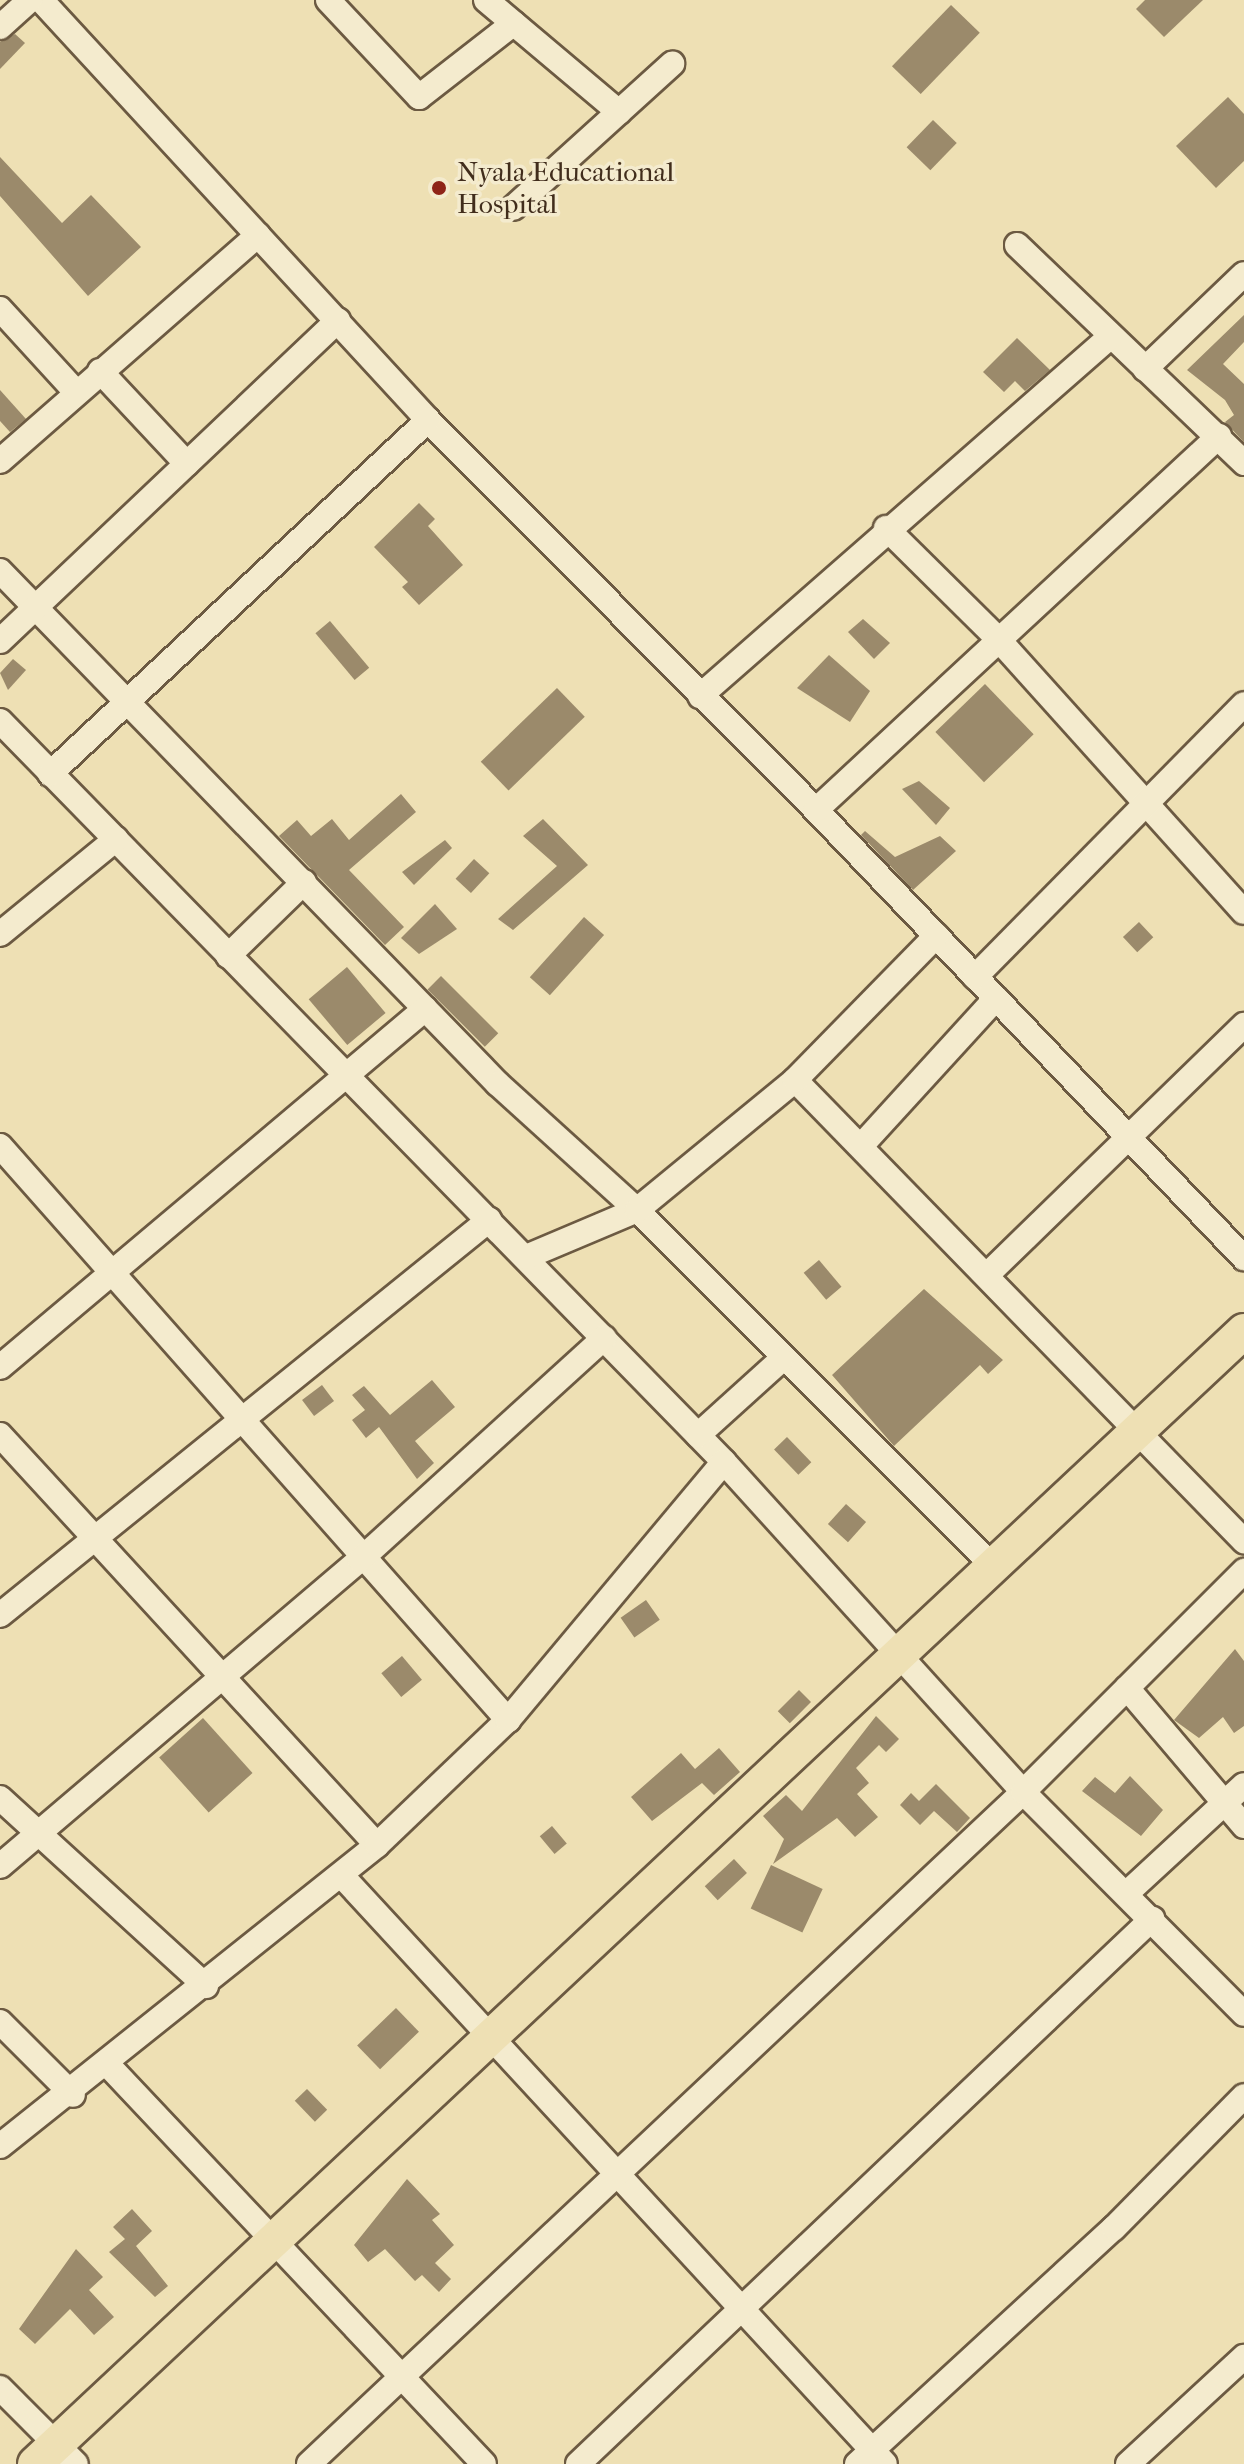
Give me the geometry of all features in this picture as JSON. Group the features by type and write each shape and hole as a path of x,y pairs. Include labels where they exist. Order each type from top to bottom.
{"highway":[{"path":"56,2457 268,2241 895,1651 993,1566 1244,1331"}],"street":[{"path":"0,27 30,0"},
{"path":"41,0 428,420 816,810 1244,1258"},
{"path":"328,0 419,97 433,93 514,23"},
{"path":"486,0 619,112"},
{"path":"513,208 672,64"},
{"path":"0,461 258,235"},
{"path":"1017,245 1145,369 1242,455"},
{"path":"1145,369 1244,274"},
{"path":"0,309 76,392"},
{"path":"0,641 338,320"},
{"path":"700,696 886,528 1111,336"},
{"path":"100,371 187,464"},
{"path":"50,774 428,420"},
{"path":"816,810 1219,436"},
{"path":"886,528 998,639 1244,912"},
{"path":"0,571 128,698 425,1009 637,1210 781,1360 993,1566"},
{"path":"975,977 1150,806 1244,704"},
{"path":"0,721 724,1462 1023,1792 1241,2003"},
{"path":"0,934 116,839"},
{"path":"228,956 304,882"},
{"path":"526,1257 637,1210 795,1080 936,936"},
{"path":"861,1146 996,998"},
{"path":"0,1367 425,1009"},
{"path":"989,1273 1244,1025"},
{"path":"795,1080 989,1273 1244,1541"},
{"path":"0,1146 114,1272 360,1560 508,1720"},
{"path":"0,1615 96,1541 240,1420 489,1220"},
{"path":"0,1866 360,1560 604,1338"},
{"path":"698,1435 781,1360"},
{"path":"0,1435 219,1679 377,1845"},
{"path":"0,2146 73,2095 377,1845 508,1720 724,1462"},
{"path":"309,2464 612,2174 1023,1792 1244,1571"},
{"path":"1127,1688 1244,1826"},
{"path":"1127,1893 1244,1785"},
{"path":"0,1798 206,1986"},
{"path":"342,1876 612,2174 744,2307 871,2459 1114,2228 1244,2096"},
{"path":"578,2464 1152,1919"},
{"path":"0,2022 73,2095"},
{"path":"108,2065 268,2241 484,2464"},
{"path":"1128,2464 1244,2357"},
{"path":"0,2388 56,2457"}],"building":[{"path":"1145,0 1203,0 1164,37 1136,9"},
{"path":"951,5 980,33 921,94 892,66"},
{"path":"15,34 25,43 0,69 0,42"},
{"path":"1228,97 1244,114 1244,161 1216,188 1176,146"},
{"path":"933,120 957,143 930,170 907,147"},
{"path":"0,157 62,223 91,195 141,247 88,296 0,196"},
{"path":"1244,315 1244,342 1223,364 1244,384 1244,442 1225,422 1234,415 1225,400 1187,370"},
{"path":"1017,338 1050,370 1025,391 1015,381 1004,392 983,372"},
{"path":"0,390 26,419 10,432 0,421"},
{"path":"419,503 435,519 428,526 463,565 419,605 402,587 408,582 374,547"},
{"path":"863,619 890,643 874,659 848,632"},
{"path":"330,621 369,668 355,680 315,633"},
{"path":"829,655 870,691 850,722 797,688"},
{"path":"13,659 26,670 8,690 0,673"},
{"path":"985,684 1034,734 984,782 935,732"},
{"path":"557,688 585,717 509,790 481,762"},
{"path":"919,781 950,808 936,825 902,789"},
{"path":"401,794 416,812 349,870 404,927 385,945 279,836 297,820 311,836 332,819 349,840"},
{"path":"543,819 588,865 513,930 498,919 557,866 523,836"},
{"path":"865,831 895,857 940,836 956,851 913,890 861,835"},
{"path":"445,840 452,848 414,885 402,872"},
{"path":"474,859 489,873 471,893 456,879"},
{"path":"435,904 457,929 419,954 401,938"},
{"path":"584,917 604,935 550,995 530,977"},
{"path":"1139,922 1153,937 1137,952 1123,937"},
{"path":"347,967 386,1013 347,1045 309,999"},
{"path":"441,976 498,1033 485,1047 428,989"},
{"path":"819,1260 841,1287 826,1300 804,1273"},
{"path":"924,1289 1003,1360 988,1374 980,1365 894,1446 832,1375"},
{"path":"432,1380 455,1407 415,1441 434,1463 417,1479 379,1427 366,1438 352,1420 365,1410 352,1395 364,1386 390,1415"},
{"path":"322,1385 334,1401 314,1416 302,1400"},
{"path":"787,1437 811,1462 798,1475 774,1450"},
{"path":"846,1504 866,1522 848,1542 828,1524"},
{"path":"646,1600 660,1620 634,1637 621,1618"},
{"path":"1235,1649 1244,1661 1244,1726 1234,1733 1223,1717 1199,1738 1174,1720"},
{"path":"402,1656 422,1680 401,1697 381,1673"},
{"path":"799,1690 811,1702 790,1723 778,1711"},
{"path":"876,1716 899,1739 886,1752 879,1745 856,1768 869,1783 857,1794 878,1817 855,1837 837,1818 773,1864 784,1839 763,1816 786,1795 802,1811"},
{"path":"203,1718 253,1773 209,1812 159,1757"},
{"path":"719,1748 740,1772 714,1795 702,1783 652,1821 631,1797 681,1753 695,1769"},
{"path":"1130,1776 1163,1810 1141,1836 1082,1791 1095,1777 1115,1793"},
{"path":"936,1784 970,1818 957,1832 934,1811 920,1825 900,1805 911,1793 919,1801"},
{"path":"552,1826 567,1844 555,1854 540,1836"},
{"path":"734,1859 747,1873 718,1900 705,1886"},
{"path":"771,1865 823,1889 802,1933 751,1909"},
{"path":"396,2008 419,2032 380,2069 357,2046"},
{"path":"307,2089 327,2110 315,2122 295,2101"},
{"path":"407,2179 440,2214 432,2220 454,2245 435,2263 451,2279 439,2292 422,2275 415,2281 385,2249 368,2262 354,2245"},
{"path":"132,2209 152,2231 136,2246 168,2286 155,2297 109,2252 125,2239 113,2227"},
{"path":"76,2249 103,2277 89,2290 114,2317 94,2335 70,2309 35,2344 19,2329"}],"place":[{"name":"Nyala Educational Hospital","path":"439,188"}]}
